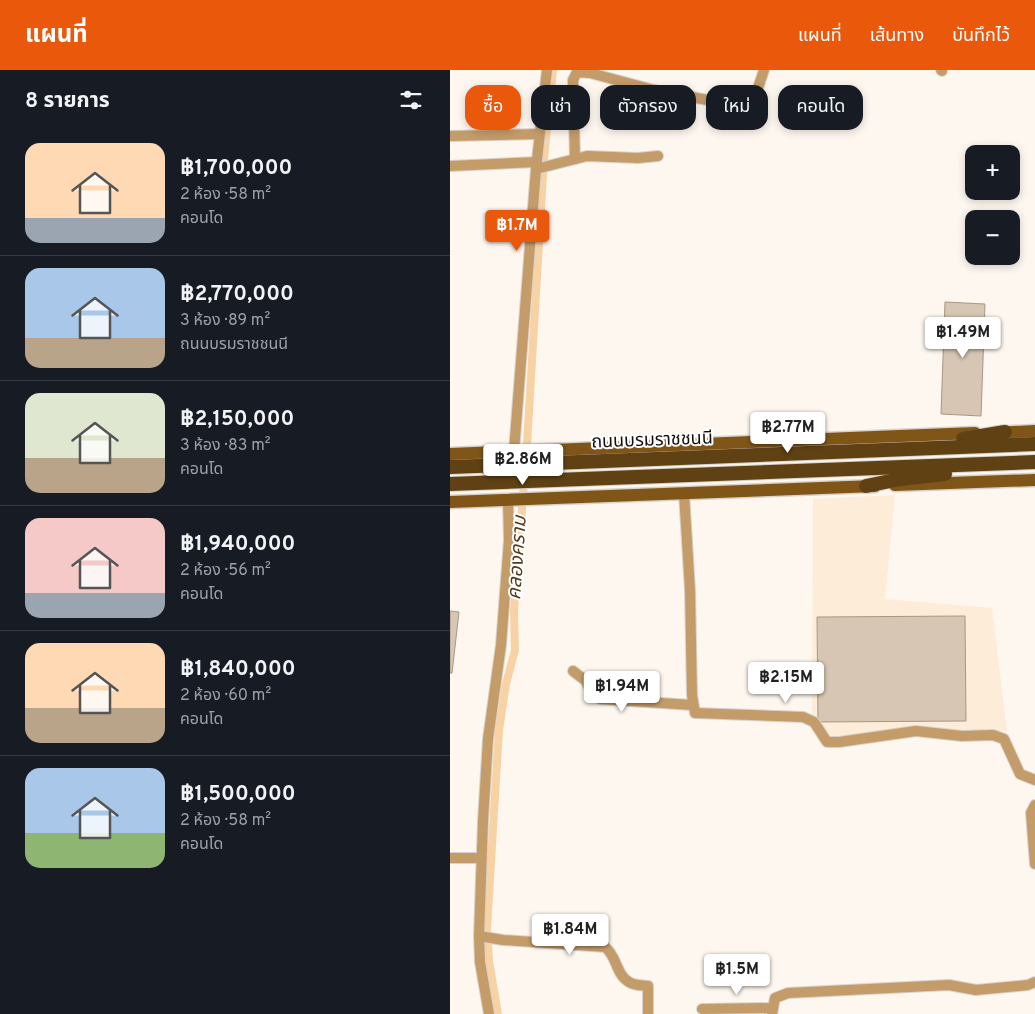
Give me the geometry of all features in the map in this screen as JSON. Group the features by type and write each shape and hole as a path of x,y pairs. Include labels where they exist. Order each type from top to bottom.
{"highway":[{"path":"883,451 1005,432"},
{"name":"ถนนบรมราชชนนี","path":"450,467 1035,444"},
{"name":"ถนนบรมราชชนนี","path":"450,484 1035,462"},
{"path":"866,486 900,479 964,471 992,464"}],"main road":[{"path":"450,454 1035,431"},
{"path":"450,502 1035,480"}],"street":[{"path":"515,451 540,166 539,134 547,70"},
{"path":"575,159 573,80 577,72 590,73 654,90 745,107 754,100 764,70"},
{"path":"450,136 539,134"},
{"path":"450,166 540,166 587,156 638,158 658,156"},
{"path":"684,493 693,710 698,714 809,718 827,742 916,731 950,735 993,735 1004,739 1020,774 1035,780"},
{"path":"489,1014 480,962 484,936 481,858 488,739 501,644 509,540 509,500"},
{"path":"573,671 586,681 592,694 600,699 692,705"},
{"path":"1035,805 1031,813 1035,864"},
{"path":"450,858 481,858"},
{"path":"484,936 503,940 605,947 611,952 622,977 630,983 648,986 648,1014"},
{"path":"702,1010 772,1011 775,998 788,993 949,985 976,990 1028,985 1035,982"}],"shaded area":[{"path":"895,495 885,599 992,608 1007,731 953,732 921,726 832,737 812,715 813,499"}],"building":[{"path":"945,302 985,304 981,416 941,414"},
{"path":"450,611 459,612 452,673 450,673"},
{"path":"965,616 966,721 818,722 817,617"}],"waterway":[{"name":"คลองคราม","path":"498,1014 489,961 487,929 499,730 506,684 515,650 514,611 527,445 544,158 553,70"}]}
